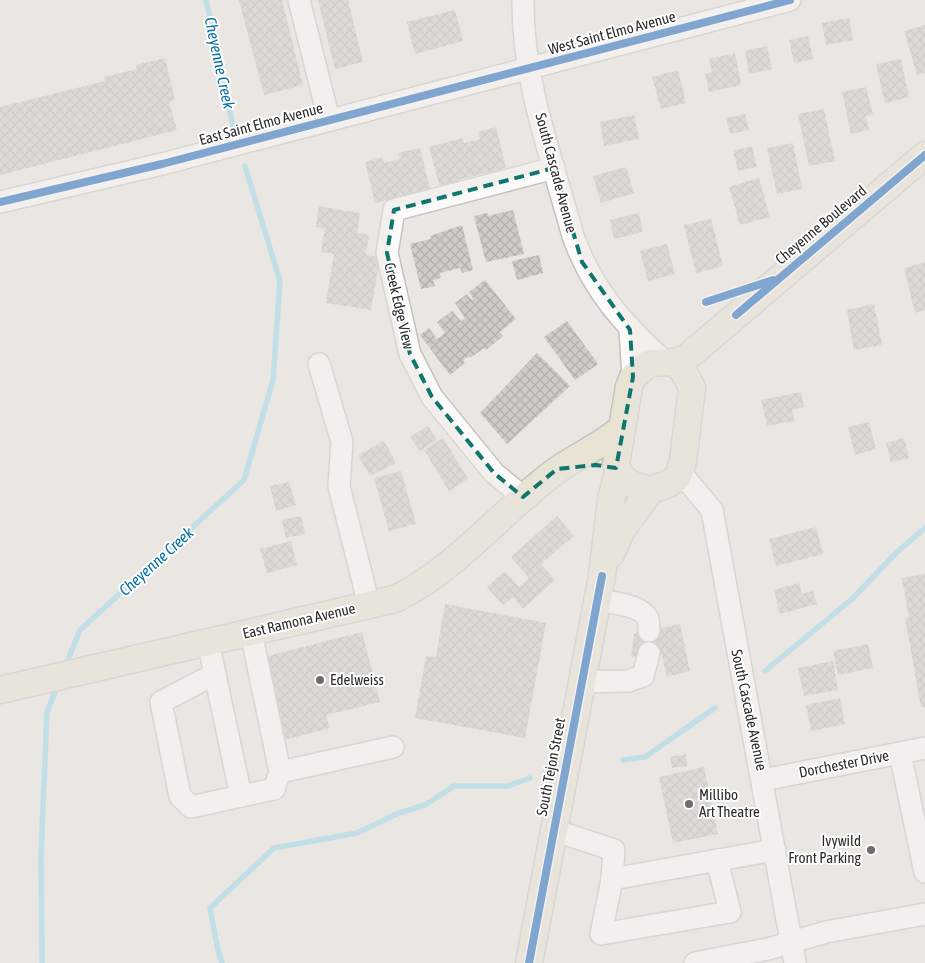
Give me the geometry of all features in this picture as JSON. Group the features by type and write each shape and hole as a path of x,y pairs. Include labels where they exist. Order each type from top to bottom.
{"main road":[{"name":"Cheyenne Boulevard","path":"675,368 693,372 736,316 925,155"},
{"path":"649,362 675,368 692,388 683,462 680,472 678,477 668,484 651,490 621,531 599,588 625,404 633,377 649,362"},
{"name":"East Ramona Avenue","path":"0,690 395,599 419,587 444,568 557,469 606,442 622,428"},
{"path":"557,469 596,465 617,470 628,483 651,490"},
{"name":"South Tejon Street","path":"528,963 599,588"}],"street":[{"path":"299,0 329,120"},
{"name":"South Cascade Avenue","path":"523,0 523,29 528,70 554,168 582,262 594,284 630,330 675,368"},
{"name":"West Saint Elmo Avenue","path":"528,70 790,0"},
{"name":"East Saint Elmo Avenue","path":"0,202 162,164 528,70"},
{"name":"Creek Edge View","path":"523,497 494,473 432,397 410,354 387,253 394,210 554,168"},
{"path":"630,330 633,377"},
{"path":"319,364 342,442 339,486 369,605"},
{"name":"South Cascade Avenue","path":"680,472 712,510 732,632 763,780 794,953"},
{"path":"599,588 626,606 642,612 648,619 649,631"},
{"path":"215,674 161,702 180,796 191,807 274,789 280,772 251,632"},
{"path":"208,642 242,796"},
{"path":"582,682 628,681 643,676 649,653"},
{"path":"280,772 393,746"},
{"name":"Dorchester Drive","path":"763,780 925,748"},
{"path":"900,753 925,872"},
{"path":"553,830 614,850 612,879 601,934 730,912 717,860"},
{"path":"612,879 775,850"},
{"path":"695,963 794,953 826,932 925,914"}],"highlighted area":[{"path":"554,168 582,262 630,330 633,377 616,468 596,465 557,469 523,497 494,473 432,397 410,354 387,253 394,210"}],"building":[{"path":"239,0 282,0 303,85 264,95"},
{"path":"318,0 348,0 363,62 335,69"},
{"path":"455,10 463,41 415,54 407,22"},
{"path":"849,18 853,40 826,45 822,23"},
{"path":"925,25 925,73 917,75 904,31"},
{"path":"808,36 813,59 794,63 789,40"},
{"path":"767,46 772,69 749,74 745,51"},
{"path":"735,53 741,85 709,92 705,74 712,72 709,59"},
{"path":"165,58 175,100 169,102 177,130 0,175 0,107 105,81 104,77 137,69 136,65"},
{"path":"901,59 909,97 885,103 876,64"},
{"path":"678,70 686,103 661,109 652,77"},
{"path":"866,87 873,115 866,116 869,130 851,134 842,92"},
{"path":"824,109 835,161 809,166 798,114"},
{"path":"745,114 749,130 730,134 726,118"},
{"path":"634,115 639,139 604,146 600,122"},
{"path":"496,127 506,168 458,180 459,184 440,188 429,147 463,138 464,143 480,139 478,132"},
{"path":"793,143 802,189 777,194 767,148"},
{"path":"752,146 757,167 738,171 733,151"},
{"path":"420,148 430,189 375,203 365,162 382,157 384,163 400,159 398,153"},
{"path":"626,167 634,193 601,203 593,176"},
{"path":"759,178 770,217 740,225 729,187"},
{"path":"319,206 360,213 357,233 369,235 366,255 380,257 371,310 326,303 334,254 321,252 325,228 316,227"},
{"path":"513,210 524,254 486,262 474,216 487,213 488,216"},
{"path":"639,213 643,232 614,239 610,220"},
{"path":"711,219 723,266 696,273 684,225"},
{"path":"462,225 473,270 462,273 460,268 440,273 441,278 433,280 435,286 421,289 410,244 431,239 430,236"},
{"path":"667,244 675,274 648,281 640,251"},
{"path":"539,255 543,273 517,280 512,261"},
{"path":"925,262 925,310 915,313 904,268"},
{"path":"485,280 516,319 500,332 503,336 486,350 484,348 470,358 469,356 463,360 465,363 450,375 420,335 429,328 437,339 445,333 437,322 452,311 461,321 465,318 455,303 467,294 472,300 473,298 469,292"},
{"path":"874,304 882,345 854,350 847,310"},
{"path":"567,321 598,364 575,380 544,337"},
{"path":"537,353 570,386 507,444 480,413"},
{"path":"801,392 804,407 792,410 795,421 767,426 761,400"},
{"path":"869,422 876,449 855,455 848,427"},
{"path":"428,426 437,440 420,451 410,437"},
{"path":"443,438 468,479 449,491 424,450"},
{"path":"904,438 909,458 891,462 886,443"},
{"path":"384,441 396,463 370,476 358,455"},
{"path":"401,471 416,524 389,531 374,478"},
{"path":"289,482 296,505 276,511 270,486"},
{"path":"301,516 305,534 286,538 282,520"},
{"path":"557,516 574,536 541,564 555,580 523,609 513,597 503,605 487,587 505,571 519,587 529,578 511,557"},
{"path":"816,527 823,554 776,566 769,539"},
{"path":"291,541 297,565 267,573 260,549"},
{"path":"925,574 925,707 921,707 905,618 909,618 902,578"},
{"path":"799,583 802,594 813,591 817,604 780,614 774,590"},
{"path":"445,604 546,623 525,738 415,718 426,656 436,657"},
{"path":"680,624 690,671 667,677 661,651 631,657 634,634"},
{"name":"Edelweiss","path":"362,632 380,702 326,715 330,728 280,741 260,658"},
{"path":"868,644 873,668 838,675 833,651"},
{"path":"833,661 838,690 804,696 798,668"},
{"path":"840,698 845,724 811,731 806,705"},
{"path":"686,754 687,766 672,768 670,757"},
{"name":"Millibo Art Theatre","path":"704,767 718,834 673,843 659,777"}],"waterway":[{"name":"Cheyenne Creek","path":"206,0 233,126"},
{"name":"Cheyenne Creek","path":"65,667 80,630 244,480 273,380 280,281 245,166"},
{"path":"765,671 852,599 897,552 925,528"},
{"name":"Cheyenne Creek","path":"42,963 41,856 47,712 58,685"},
{"path":"623,760 645,757 715,708"},
{"path":"222,963 210,908 274,848 357,833 399,813 425,805 454,786 508,786 530,778"}],"cycle path":[{"path":"0,202 162,164 790,0"},
{"path":"736,315 925,155"},
{"path":"706,302 773,280"},
{"path":"529,963 602,576"}],"place":[{"name":"Edelweiss","path":"320,680"},
{"name":"Millibo Art Theatre","path":"689,804"},
{"name":"Ivywild Front Parking","path":"871,850"}]}
